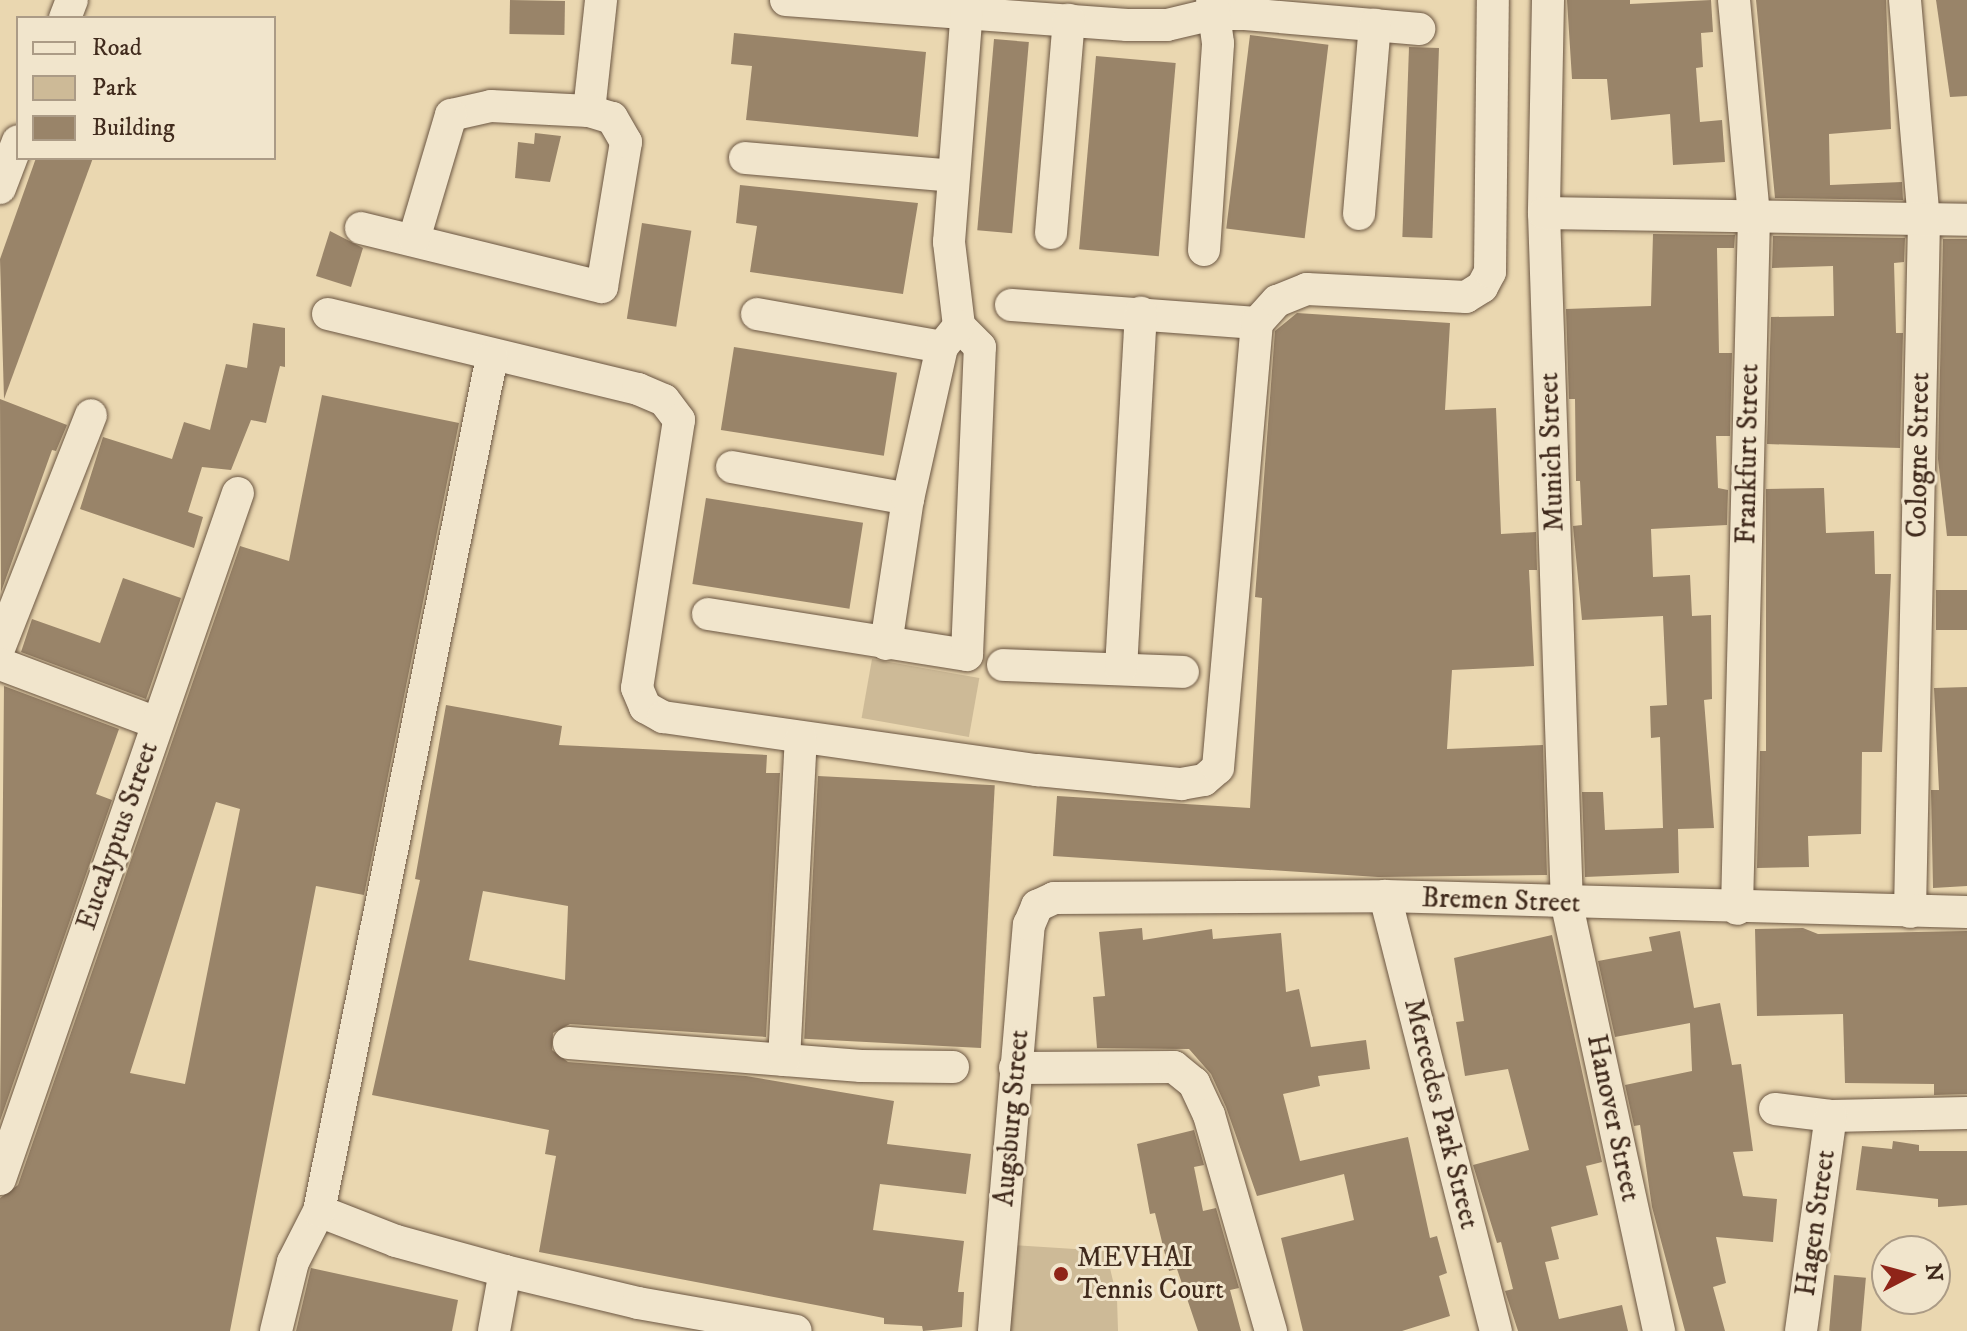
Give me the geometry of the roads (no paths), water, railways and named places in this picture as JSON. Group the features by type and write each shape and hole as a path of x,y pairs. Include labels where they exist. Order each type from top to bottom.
{"street":[{"path":"589,111 601,0"},
{"path":"786,0 866,2 1069,20 1167,25 1212,7 1419,29"},
{"path":"328,314 492,357 638,389 664,400 679,420 637,688 645,707 663,717 801,738 1181,784 1204,780 1218,768 1257,323 1277,301 1307,289 1466,297 1482,287 1490,272 1493,0"},
{"name":"Munich Street","path":"1548,0 1544,213 1567,905"},
{"name":"Frankfurt Street","path":"1734,0 1754,217 1737,909"},
{"name":"Cologne Street","path":"1905,0 1924,220 1910,912"},
{"path":"1204,250 1218,43 1212,7"},
{"path":"886,644 908,499 950,336 949,242 967,10"},
{"path":"1051,233 1069,20"},
{"path":"1359,214 1375,25"},
{"path":"361,228 602,287 626,142 612,118 589,111 491,106 451,115 414,239"},
{"path":"0,188 16,146"},
{"path":"745,158 953,176"},
{"path":"1544,213 1967,220"},
{"path":"1011,305 1257,323"},
{"path":"1121,669 1141,313"},
{"path":"708,614 967,655 980,347 950,336 757,314"},
{"path":"276,1331 293,1262 319,1211 492,357"},
{"path":"0,646 91,415"},
{"path":"732,467 908,499"},
{"name":"Eucalyptus Street","path":"0,1179 238,493"},
{"path":"0,664 157,723"},
{"path":"1003,665 1183,672"},
{"path":"784,1060 801,738"},
{"name":"Bremen Street","path":"1037,906 1054,898 1385,896 1567,905 1967,912"},
{"name":"Mercedes Park Street","path":"1385,896 1496,1331"},
{"name":"Hanover Street","path":"1567,905 1659,1331"},
{"name":"Augsburg Street","path":"994,1331 1029,925 1037,906"},
{"path":"569,1043 784,1060 953,1067"},
{"path":"1015,1068 1174,1067 1194,1083 1209,1115 1271,1331"},
{"name":"Hagen Street","path":"1775,1109 1831,1116 1967,1113"},
{"name":"Hagen Street","path":"1801,1331 1831,1116"},
{"path":"319,1211 396,1241 505,1271 638,1303 796,1331"},
{"path":"494,1331 505,1271"}],"place":[{"name":"MEVHAI Tennis Court","path":"1061,1274"}]}
